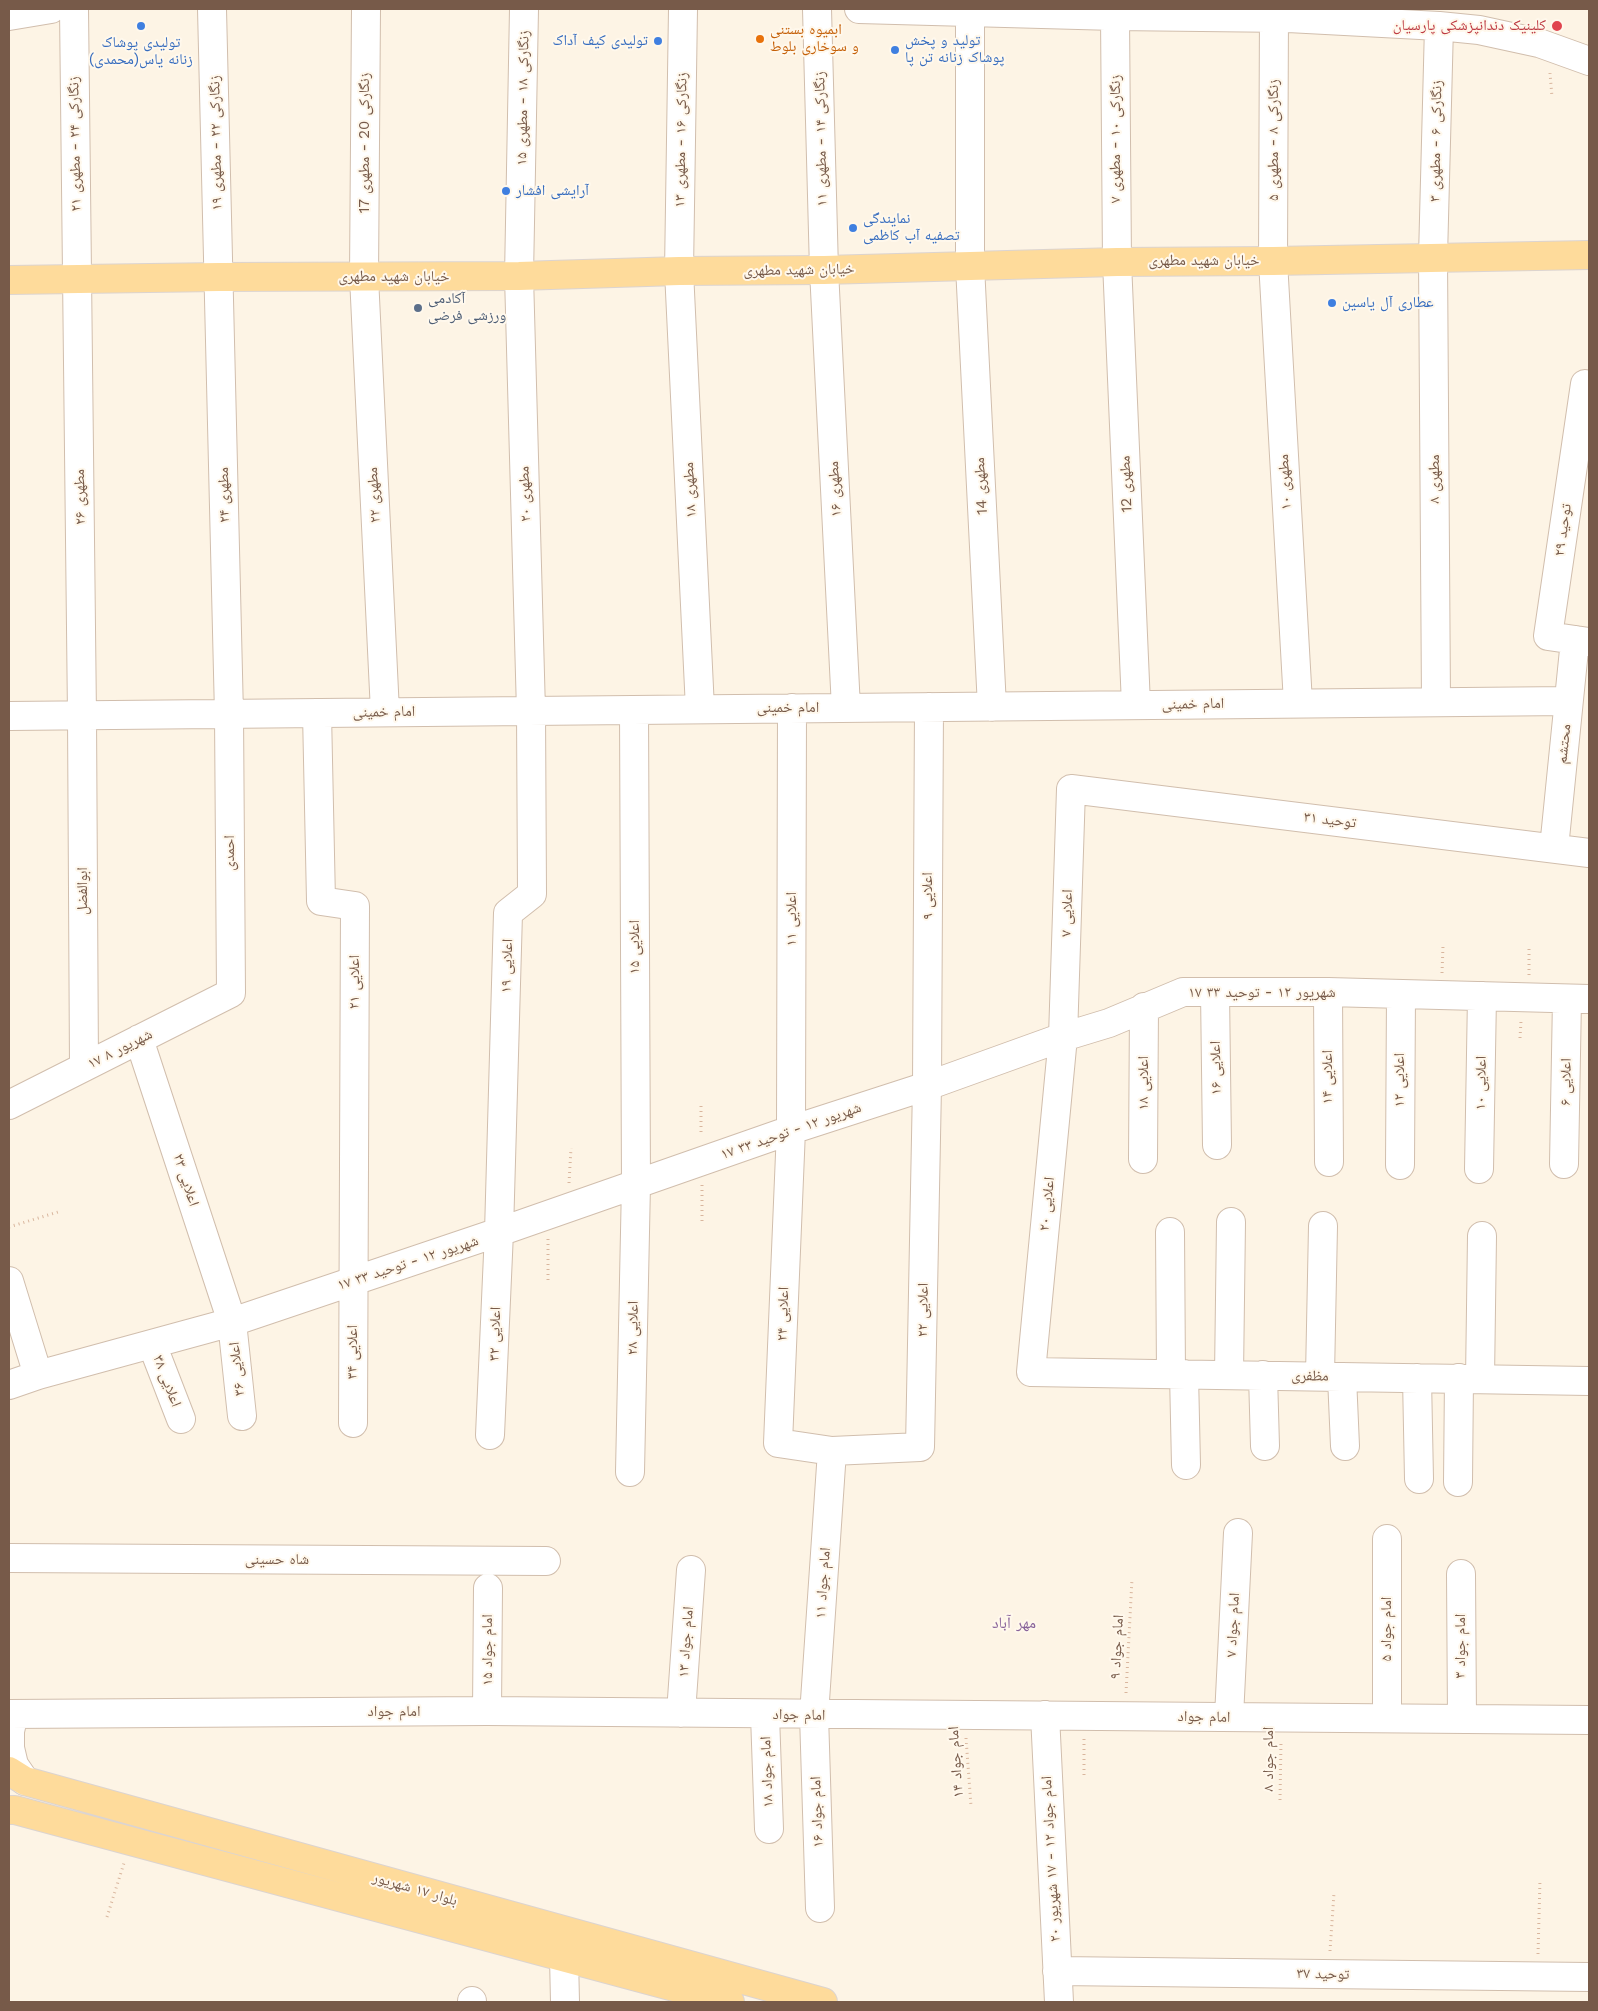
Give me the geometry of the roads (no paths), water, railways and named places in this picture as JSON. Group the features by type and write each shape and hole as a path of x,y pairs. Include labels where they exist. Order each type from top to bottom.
{"main road":[{"name":"خیابان شهید مطهری","path":"9,280 519,276 679,271 824,270 1589,253"},
{"name":"بلوار ۱۷ شهریور","path":"13,1784 823,2002"},
{"name":"بلوار ۱۷ شهریور","path":"9,1810 132,1841 730,2002"}],"street":[{"path":"9,16 51,9"},
{"name":"زنگارکی ۲۴ - مطهری ۲۱","path":"74,9 77,278"},
{"name":"زنگارکی ۲۲ - مطهری ۱۹","path":"212,9 219,277"},
{"name":"زنگارکی 20 - مطهری 17","path":"364,277 366,9"},
{"name":"زنگارکی ۱۸ - مطهری ۱۵","path":"519,276 524,9"},
{"name":"زنگارکی ۱۶ - مطهری ۱۳","path":"679,271 683,9"},
{"name":"زنگارکی ۱۴ - مطهری ۱۱","path":"818,9 824,270"},
{"path":"859,9 1115,16 1274,13 1479,30 1538,44 1589,61"},
{"name":"مطهری 14","path":"970,12 970,266 992,706"},
{"name":"زنگارکی ۸ - مطهری ۵","path":"1272,261 1274,13"},
{"name":"زنگارکی ۱۰ - مطهری ۷","path":"1115,16 1117,262"},
{"name":"زنگارکی ۶ - مطهری ۳","path":"1433,257 1439,26"},
{"name":"مطهری ۸","path":"1433,257 1436,702"},
{"name":"مطهری ۱۰","path":"1272,261 1298,703"},
{"name":"مطهری 12","path":"1117,262 1136,705"},
{"name":"مطهری ۱۶","path":"824,270 846,708"},
{"name":"مطهری ۱۸","path":"679,271 700,709"},
{"name":"مطهری ۲۰","path":"519,276 531,711"},
{"name":"مطهری ۲۴","path":"219,277 229,714"},
{"name":"مطهری ۲۲","path":"364,277 385,712"},
{"name":"مطهری ۲۶","path":"77,278 82,716"},
{"name":"توحید ۲۹","path":"1582,641 1548,636 1581,469 1584,384"},
{"name":"محتشم","path":"1554,848 1568,701 1582,641"},
{"name":"امام خمینی","path":"9,716 1568,701"},
{"name":"اعلایی ۹","path":"928,1086 929,707"},
{"name":"اعلایی ۱۱","path":"791,1130 792,708"},
{"name":"اعلایی ۱۵","path":"634,710 636,1184"},
{"name":"اعلایی ۱۹","path":"499,1232 508,913 532,894 531,711"},
{"name":"اعلایی ۲۱","path":"317,713 321,901 355,906 353,1281"},
{"name":"احمدی","path":"229,714 231,993"},
{"name":"ابوالفضل","path":"82,716 84,1067"},
{"name":"توحید ۳۱","path":"1071,788 1589,852"},
{"name":"اعلایی ۷","path":"1063,1037 1071,788"},
{"name":"۱۷ شهریور ۱۲ - توحید ۳۳","path":"9,1385 38,1375 232,1322 558,1212 791,1130 928,1086 1063,1037 1109,1023 1183,992 1328,992 1578,999"},
{"name":"اعلایی ۱۶","path":"1215,992 1217,1145"},
{"name":"اعلایی ۱۴","path":"1328,992 1329,1162"},
{"name":"۱۷ شهریور ۸","path":"9,1105 231,993"},
{"name":"اعلایی ۱۲","path":"1400,1165 1401,994"},
{"name":"اعلایی ۱۰","path":"1479,1169 1482,996"},
{"name":"اعلایی ۶","path":"1564,1164 1578,999"},
{"name":"اعلایی ۱۸","path":"1143,1159 1144,1007"},
{"name":"اعلایی ۲۰","path":"1031,1372 1063,1037"},
{"name":"اعلایی ۲۳","path":"139,1039 232,1322"},
{"name":"اعلایی ۲۲","path":"832,1451 920,1447 928,1086"},
{"name":"اعلایی ۲۴","path":"791,1130 778,1443 832,1451"},
{"name":"اعلایی ۲۸","path":"630,1472 636,1184"},
{"path":"1230,1375 1231,1222"},
{"path":"1322,1226 1331,1376 1345,1446"},
{"name":"اعلایی ۳۲","path":"490,1435 499,1232"},
{"path":"1170,1232 1177,1374 1186,1465"},
{"path":"1458,1482 1470,1379 1482,1236"},
{"path":"9,1281 38,1375"},
{"name":"اعلایی ۳۴","path":"353,1281 353,1423"},
{"name":"اعلایی ۳۶","path":"232,1322 242,1416"},
{"name":"اعلایی ۳۸","path":"152,1344 181,1419"},
{"name":"مظفری","path":"1031,1372 1589,1380"},
{"path":"1264,1375 1265,1446"},
{"path":"1417,1378 1419,1479"},
{"name":"امام جواد ۱۱","path":"814,1715 832,1451"},
{"name":"امام جواد ۷","path":"1229,1717 1238,1533"},
{"name":"امام جواد ۵","path":"1386,1718 1387,1539"},
{"name":"شاه حسینی","path":"9,1558 546,1561"},
{"name":"امام جواد ۱۳","path":"681,1714 691,1570"},
{"name":"امام جواد ۳","path":"1461,1574 1462,1719"},
{"name":"امام جواد ۱۵","path":"487,1711 488,1588"},
{"name":"امام جواد","path":"12,1714 487,1711 765,1715 1045,1715 1589,1720"},
{"path":"12,1714 10,1748 14,1765 13,1784"},
{"name":"امام جواد ۱۸","path":"765,1715 769,1829"},
{"name":"امام جواد ۱۶","path":"814,1715 820,1908"},
{"name":"امام جواد ۱۲ - ۱۷ شهریور ۲۰","path":"1045,1715 1059,2002"},
{"path":"564,1958 565,2002"},
{"name":"توحید ۳۷","path":"1057,1971 1589,1977"}],"place":[{"name":"تولیدی پوشاک زنانه یاس(محمدی)","path":"141,26"},
{"name":"کلینیک دندانپزشکی پارسیان","path":"1557,26"},
{"name":"ابمیوه بستنی و ‌سوخاری بلوط","path":"760,39"},
{"name":"تولیدی کیف آداک","path":"658,41"},
{"name":"تولید و پخش پوشاک زنانه تن پا","path":"895,50"},
{"name":"آرایشی افشار","path":"506,191"},
{"name":"نمایندگی تصفیه آب کاظمی","path":"853,228"},
{"name":"عطاری آل یاسین","path":"1332,303"},
{"name":"آکادمی ورزشی فرضی","path":"418,308"}],"district":[{"name":"مهر آباد","path":"1014,1623"}]}
